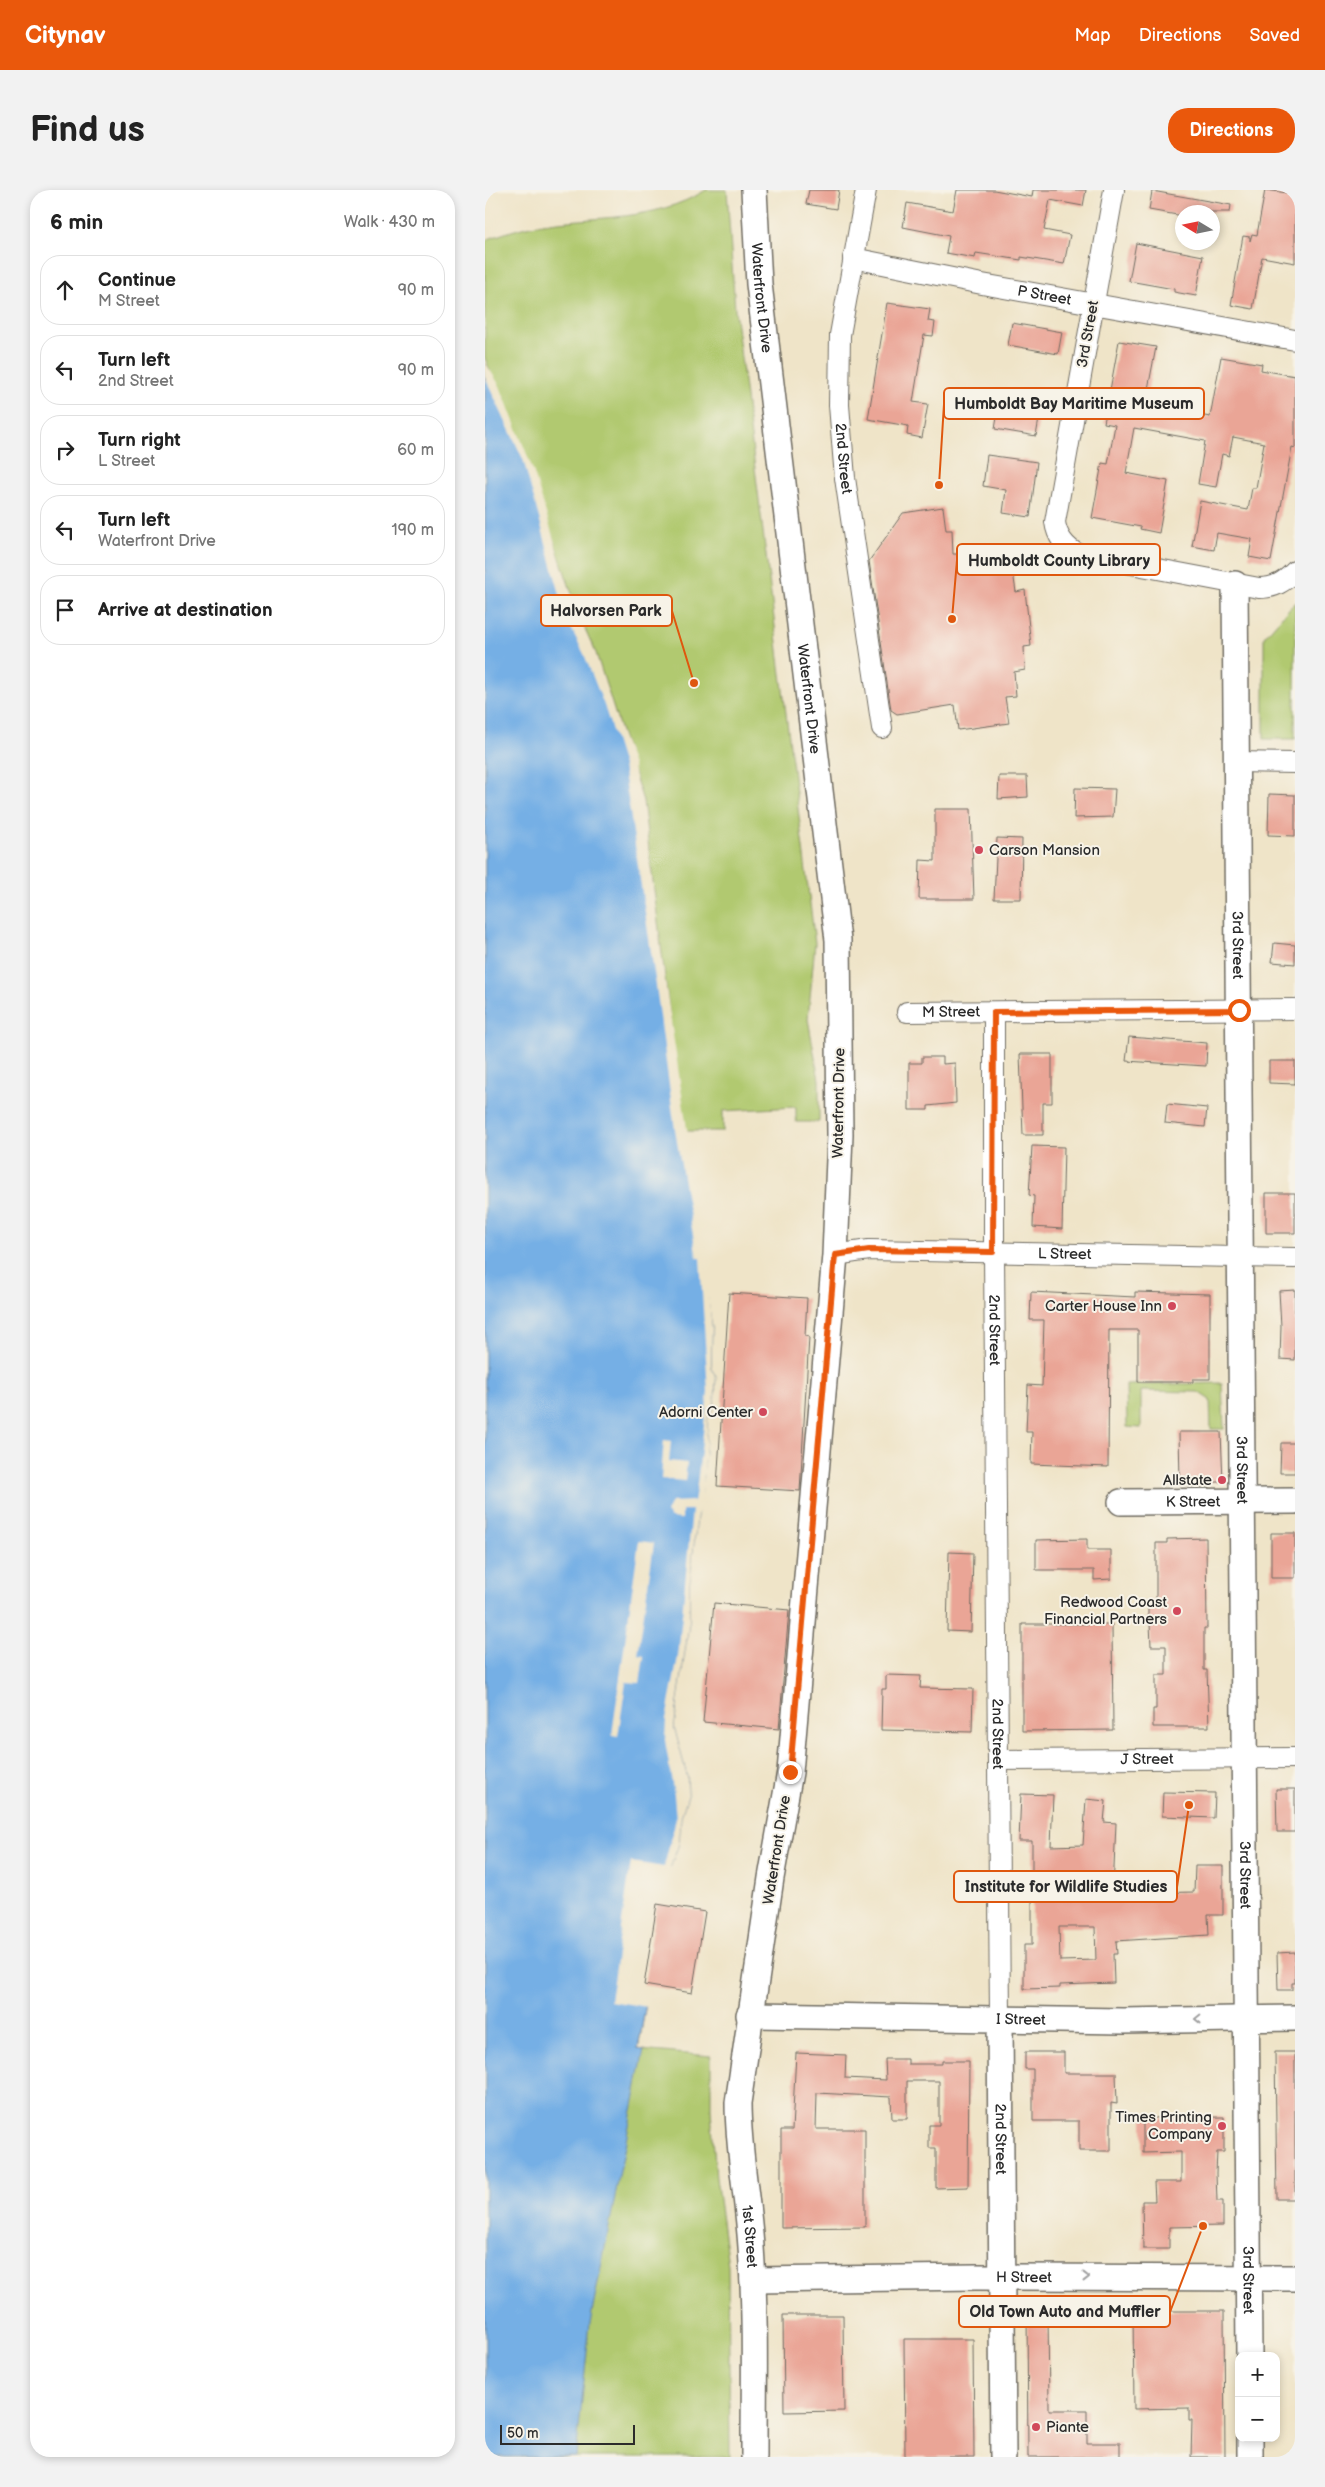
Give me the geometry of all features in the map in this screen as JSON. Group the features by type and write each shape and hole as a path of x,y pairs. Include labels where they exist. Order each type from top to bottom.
{"street":[{"name":"Waterfront Drive","path":"749,2015 790,1772 835,1255 840,1135 838,940 759,284 754,190"},
{"name":"2nd Street","path":"866,190 841,334 839,405 845,478 882,728"},
{"name":"3rd Street","path":"1114,190 1055,522 1059,537 1069,549 1078,554 1235,584 1249,2352"},
{"name":"P Street","path":"853,258 1295,340"},
{"path":"1235,584 1268,588 1283,582 1295,571"},
{"path":"1236,762 1295,763"},
{"name":"M Street","path":"907,1012 1295,1009"},
{"name":"2nd Street","path":"994,1012 993,1252 1003,2457"},
{"name":"L Street","path":"835,1255 869,1250 1295,1258"},
{"name":"K Street","path":"1121,1502 1295,1501"},
{"name":"J Street","path":"998,1760 1295,1758"},
{"name":"I Street","path":"749,2015 1123,2021 1295,2018"},
{"name":"1st Street","path":"749,2015 738,2103 738,2135 746,2190 753,2280 754,2457"},
{"name":"H Street","path":"753,2280 1002,2277 1295,2278"},
{"path":"1249,2442 1250,2457"}],"green space":[{"path":"706,190 727,190 735,310 815,943 808,1019 819,1080 819,1122 796,1122 796,1107 723,1111 723,1131 684,1131 643,801 596,653 581,620 530,471 485,358 485,240 517,229 536,225 644,213 686,201"},
{"path":"1295,602 1295,739 1264,739 1264,637"},
{"path":"1222,1383 1224,1429 1211,1429 1210,1400 1198,1392 1141,1391 1141,1428 1127,1427 1126,1385"},
{"path":"645,2008 638,2050 711,2056 711,2110 716,2178 728,2265 730,2457 521,2457"}],"water":[{"path":"485,364 530,471 577,627 630,761 712,1328 711,1369 716,1376 714,1408 708,1415 701,1501 697,1515 689,1587 689,1622 674,1727 687,1777 688,1795 681,1816 679,1843 670,1868 638,2049 644,2050 590,2323 576,2457 485,2457"}],"pier":[{"path":"485,362 500,386 533,470 580,626 633,765 706,1257 704,1257 712,1328 711,1369 716,1376 714,1408 708,1415 702,1501 704,1502 697,1515 689,1587 689,1622 674,1727 687,1777 688,1795 681,1816 679,1843 670,1868 673,1868 648,2007 610,2001 631,1862 664,1867 676,1819 665,1740 666,1720 678,1657 692,1510 682,1510 682,1519 671,1518 666,1513 671,1502 694,1501 697,1484 708,1392 700,1258 697,1258 675,1130 656,985 623,765 604,705 584,654 567,620 523,459 485,377"},
{"path":"664,1440 671,1441 669,1461 687,1463 685,1481 661,1479"},
{"path":"639,1541 654,1543 638,1655 644,1656 640,1683 626,1682 618,1736 612,1735"}],"building":[{"path":"809,190 839,190 836,209 806,204"},
{"path":"957,190 994,190 1032,197 1033,190 1086,190 1083,206 1050,200 1044,230 1070,235 1064,264 1021,257 1021,260 976,253 975,258 946,253 949,236 903,227 907,203 953,211"},
{"path":"1265,190 1295,194 1295,263 1262,257 1253,309 1231,305 1243,236 1250,237 1250,241 1252,234 1257,235"},
{"path":"1152,191 1231,205 1230,212 1220,212 1220,205 1175,205 1175,215 1149,210"},
{"path":"1136,243 1203,256 1196,296 1174,292 1174,289 1129,281"},
{"path":"887,303 930,309 928,321 935,322 933,336 924,335 913,402 928,404 922,438 907,435 908,426 868,419"},
{"path":"1012,323 1062,332 1058,354 1008,345"},
{"path":"1119,341 1156,347 1145,405 1210,417 1221,357 1262,364 1261,370 1295,376 1295,448 1292,447 1271,561 1249,557 1252,539 1217,533 1214,550 1192,546 1200,501 1248,510 1252,488 1256,488 1264,443 1233,437 1229,456 1222,454 1216,487 1198,484 1205,441 1134,428 1126,473 1168,481 1159,533 1140,529 1141,527 1092,518 1102,463 1108,464 1115,425 1104,423"},
{"path":"999,406 1040,413 1036,436 995,429"},
{"path":"987,455 1037,462 1030,517 1003,513 1006,490 983,486"},
{"path":"943,507 946,530 952,530 953,554 957,554 959,569 993,564 994,574 1013,572 1016,592 1025,590 1031,646 1024,647 1025,670 1014,672 1016,696 1005,697 1009,723 958,730 955,705 897,714 891,710 869,561 903,513"},
{"path":"999,776 1027,776 1028,797 998,799"},
{"path":"1075,788 1115,789 1113,817 1074,818"},
{"path":"1269,794 1295,795 1295,836 1268,835"},
{"path":"935,809 971,809 974,899 919,899 920,860 935,861"},
{"path":"997,838 1022,839 1021,899 994,899"},
{"path":"1274,943 1295,945 1295,964 1272,962"},
{"path":"1129,1037 1207,1043 1206,1066 1126,1061"},
{"path":"1020,1054 1052,1054 1052,1103 1043,1103 1043,1135 1023,1135"},
{"path":"922,1057 943,1057 943,1064 955,1063 956,1103 928,1106 928,1110 909,1110 909,1063 922,1063"},
{"path":"1269,1061 1295,1061 1295,1084 1269,1083"},
{"path":"1167,1104 1207,1108 1205,1127 1165,1123"},
{"path":"1032,1146 1064,1147 1062,1229 1033,1227 1034,1196 1029,1195"},
{"path":"1266,1193 1295,1193 1295,1233 1266,1233"},
{"path":"1295,1290 1295,1360 1280,1359 1279,1291"},
{"path":"1031,1292 1135,1297 1135,1292 1210,1294 1210,1379 1193,1379 1193,1382 1138,1382 1138,1330 1109,1330 1108,1467 1031,1464 1032,1432 1026,1432 1028,1385 1042,1386 1044,1320 1030,1320"},
{"name":"Adorni Center","path":"729,1293 807,1298 805,1336 809,1337 800,1491 717,1486"},
{"path":"1179,1432 1221,1432 1223,1482 1180,1482"},
{"path":"1281,1443 1295,1443 1295,1473 1280,1473"},
{"path":"1271,1533 1295,1533 1295,1578 1271,1578"},
{"path":"1206,1538 1207,1628 1204,1628 1204,1670 1207,1670 1209,1727 1153,1727 1153,1709 1156,1709 1156,1675 1166,1675 1166,1646 1151,1646 1150,1623 1148,1623 1148,1600 1156,1600 1156,1543 1167,1543 1167,1539"},
{"path":"1087,1539 1087,1550 1111,1550 1111,1579 1094,1580 1094,1570 1036,1570 1036,1540"},
{"path":"949,1552 973,1553 971,1632 947,1631"},
{"path":"714,1603 789,1610 779,1729 703,1722"},
{"path":"1022,1624 1112,1624 1113,1730 1022,1731"},
{"path":"886,1675 921,1676 920,1688 973,1689 972,1732 881,1730 882,1689 886,1689"},
{"path":"1276,1789 1295,1789 1295,1832 1277,1832"},
{"path":"1163,1792 1215,1793 1214,1818 1162,1816"},
{"path":"1021,1794 1053,1795 1051,1846 1083,1845 1086,1799 1106,1801 1104,1822 1116,1823 1113,1890 1146,1891 1146,1893 1194,1892 1195,1866 1223,1866 1223,1915 1208,1915 1209,1935 1116,1941 1117,1954 1113,1954 1114,1983 1060,1985 1060,1988 1024,1989 1024,1945 1032,1945 1032,1841 1019,1841","holes":["1059,1927 1095,1927 1096,1960 1060,1961"]},
{"path":"657,1904 705,1912 692,1993 644,1985"},
{"path":"1295,1952 1295,1983 1292,1983 1292,1990 1278,1990 1277,1953"},
{"path":"1025,2052 1064,2052 1064,2073 1116,2073 1117,2104 1111,2103 1111,2151 1079,2151 1079,2121 1033,2121 1033,2069 1025,2069"},
{"path":"1275,2052 1295,2052 1295,2199 1277,2199"},
{"path":"796,2053 846,2055 845,2078 886,2080 885,2059 908,2059 908,2064 942,2064 942,2061 969,2061 968,2187 936,2188 936,2148 929,2148 929,2125 939,2125 939,2081 907,2081 907,2119 892,2119 891,2097 817,2093 816,2129 865,2129 865,2227 781,2228 781,2130 792,2130"},
{"path":"1224,2117 1224,2152 1217,2152 1216,2173 1217,2201 1223,2201 1223,2226 1169,2227 1169,2249 1143,2249 1142,2201 1155,2201 1154,2182 1181,2182 1181,2152 1143,2153 1143,2118"},
{"path":"1027,2311 1048,2311 1049,2410 1087,2410 1087,2443 1120,2443 1120,2457 1028,2457"},
{"path":"1133,2311 1224,2311 1225,2457 1191,2457 1192,2420 1189,2420 1189,2408 1134,2409"},
{"path":"783,2315 843,2315 844,2411 784,2412"},
{"path":"904,2339 973,2339 974,2457 905,2457"}],"place":[{"name":"Humboldt Bay Maritime Museum","path":"939,485"},
{"name":"Humboldt County Library","path":"952,619"},
{"name":"Halvorsen Park","path":"694,683"},
{"name":"Carson Mansion","path":"979,850"},
{"name":"Carter House Inn","path":"1172,1306"},
{"name":"Adorni Center","path":"763,1412"},
{"name":"Allstate","path":"1222,1480"},
{"name":"Redwood Coast Financial Partners","path":"1177,1611"},
{"name":"Institute for Wildlife Studies","path":"1189,1805"},
{"name":"Times Printing Company","path":"1222,2126"},
{"name":"Old Town Auto and Muffler","path":"1203,2226"},
{"name":"Piante","path":"1036,2427"}],"route":[{"path":"790,1772 835,1255 869,1250 993,1252 994,1012 1239,1010"}]}
